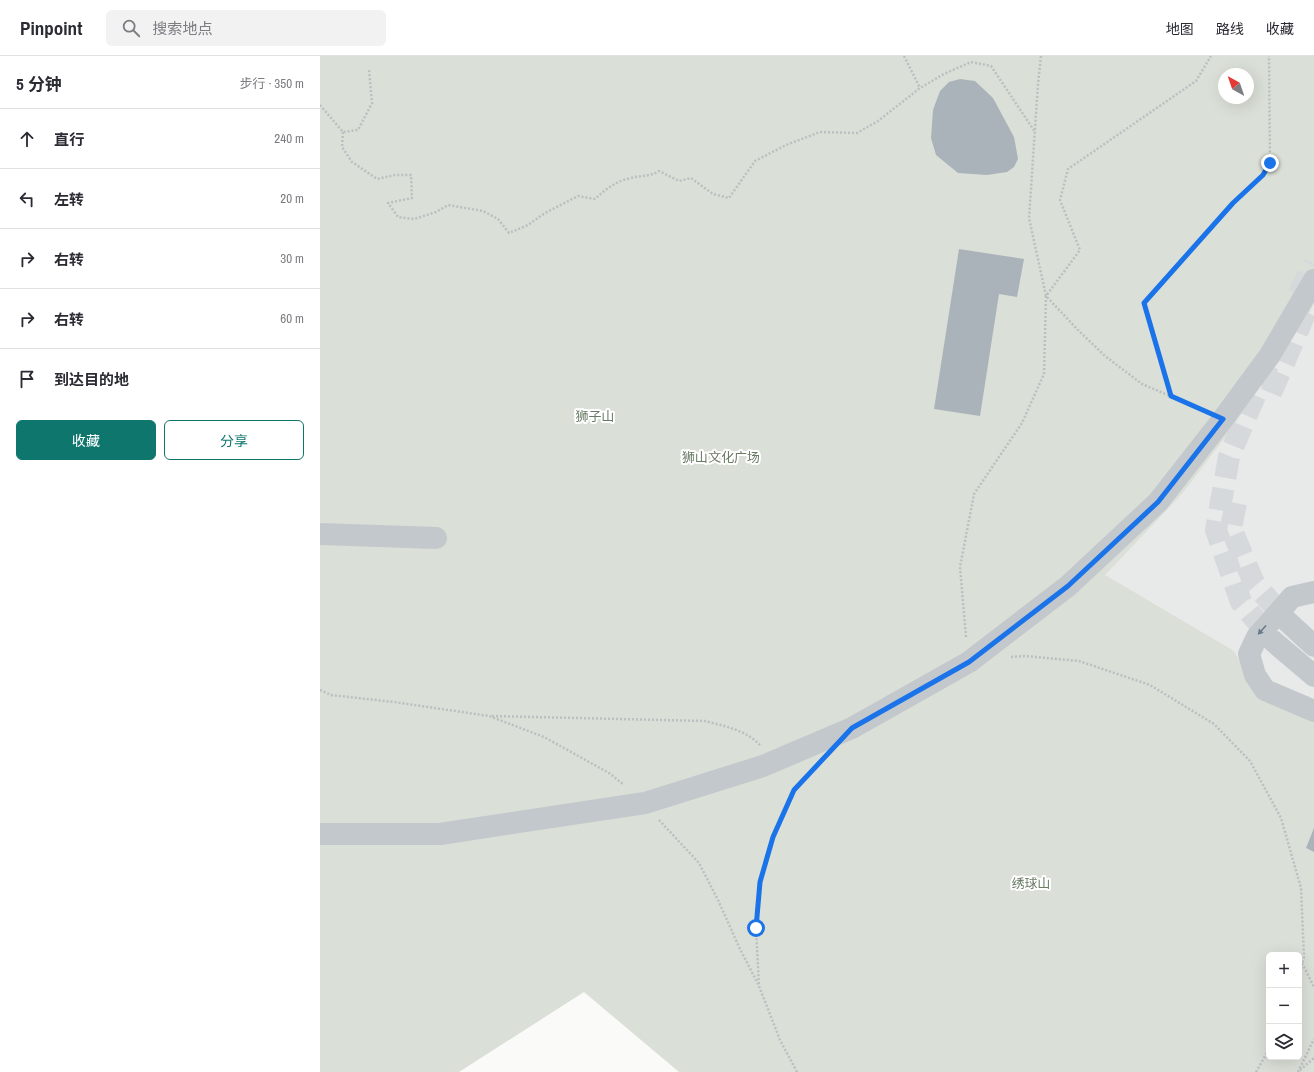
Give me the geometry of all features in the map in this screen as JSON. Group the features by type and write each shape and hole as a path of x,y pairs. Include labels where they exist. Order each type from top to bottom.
{"street":[{"path":"320,834 440,834 645,803 763,766 852,728 969,662 1068,586 1158,502 1223,419 1270,355 1314,280"},
{"path":"320,534 436,538"},
{"path":"1314,592 1292,597 1256,637 1249,654 1255,675 1266,690 1314,710"},
{"path":"1288,622 1314,646"},
{"path":"1273,641 1314,676"}],"path":[{"path":"904,56 920,88"},
{"path":"969,662 960,567 974,494 1022,424 1044,374 1046,296 1029,218 1038,84 1042,56"},
{"path":"1046,296 1080,250 1060,200 1068,169 1196,81 1211,56"},
{"path":"1171,396 1144,303 1233,203 1263,175 1270,163 1269,56"},
{"path":"320,105 342,132 342,148 352,162 377,179 395,175 411,175 412,198 388,203 398,217 414,219 436,212 448,205 483,211 498,219 510,233 578,196 595,199 611,185 631,178 652,175 659,171 679,181 691,178 713,194 729,198 755,161 786,144 820,132 858,133 878,121 920,88 944,74 971,62 991,66 1035,132"},
{"path":"342,132 358,130 372,103 369,70"},
{"path":"1046,296 1105,356 1142,384 1223,419"},
{"path":"1004,658 1025,656 1079,661 1150,684 1214,724 1250,761 1281,818 1301,888 1304,956 1302,963 1314,987"},
{"path":"489,716 705,721 733,728 754,739 774,761"},
{"path":"797,1072 780,1040 759,986 756,928 760,882 773,837 794,790 815,767"},
{"path":"1299,1071 1314,1039"},
{"path":"1256,1072 1266,1054"},
{"path":"1299,1071 1314,1058"}],"shaded area":[{"path":"1314,304 1314,719 1104,575 1182,494 1228,434 1307,317"}],"green space":[{"name":"狮山文化广场","path":"320,56 1314,56 1314,304 1307,317 1228,434 1182,494 1105,575 1234,651 1257,695 1314,719 1314,1072 679,1072 584,992 459,1072 320,1072"}],"building":[{"path":"960,79 975,81 993,98 1014,137 1018,159 1014,167 1007,172 987,175 958,173 936,155 931,138 933,110 940,91 949,82"},
{"path":"959,249 1024,259 1017,297 999,294 980,416 934,409"},
{"path":"1314,828 1314,852 1306,848"}],"tunnel":[{"path":"1298,295 1314,264"},
{"path":"1271,393 1311,300"},
{"path":"1268,365 1229,457 1216,530 1241,602 1273,641"},
{"path":"1236,503 1231,528 1254,583 1288,622"}],"route":[{"path":"756,928 760,882 773,837 794,790 852,728 969,662 1068,586 1158,502 1223,419 1171,396 1144,303 1233,203 1263,175 1270,163"}],"park label":[{"name":"狮子山","path":"595,416"},
{"name":"绣球山","path":"1031,883"}]}
